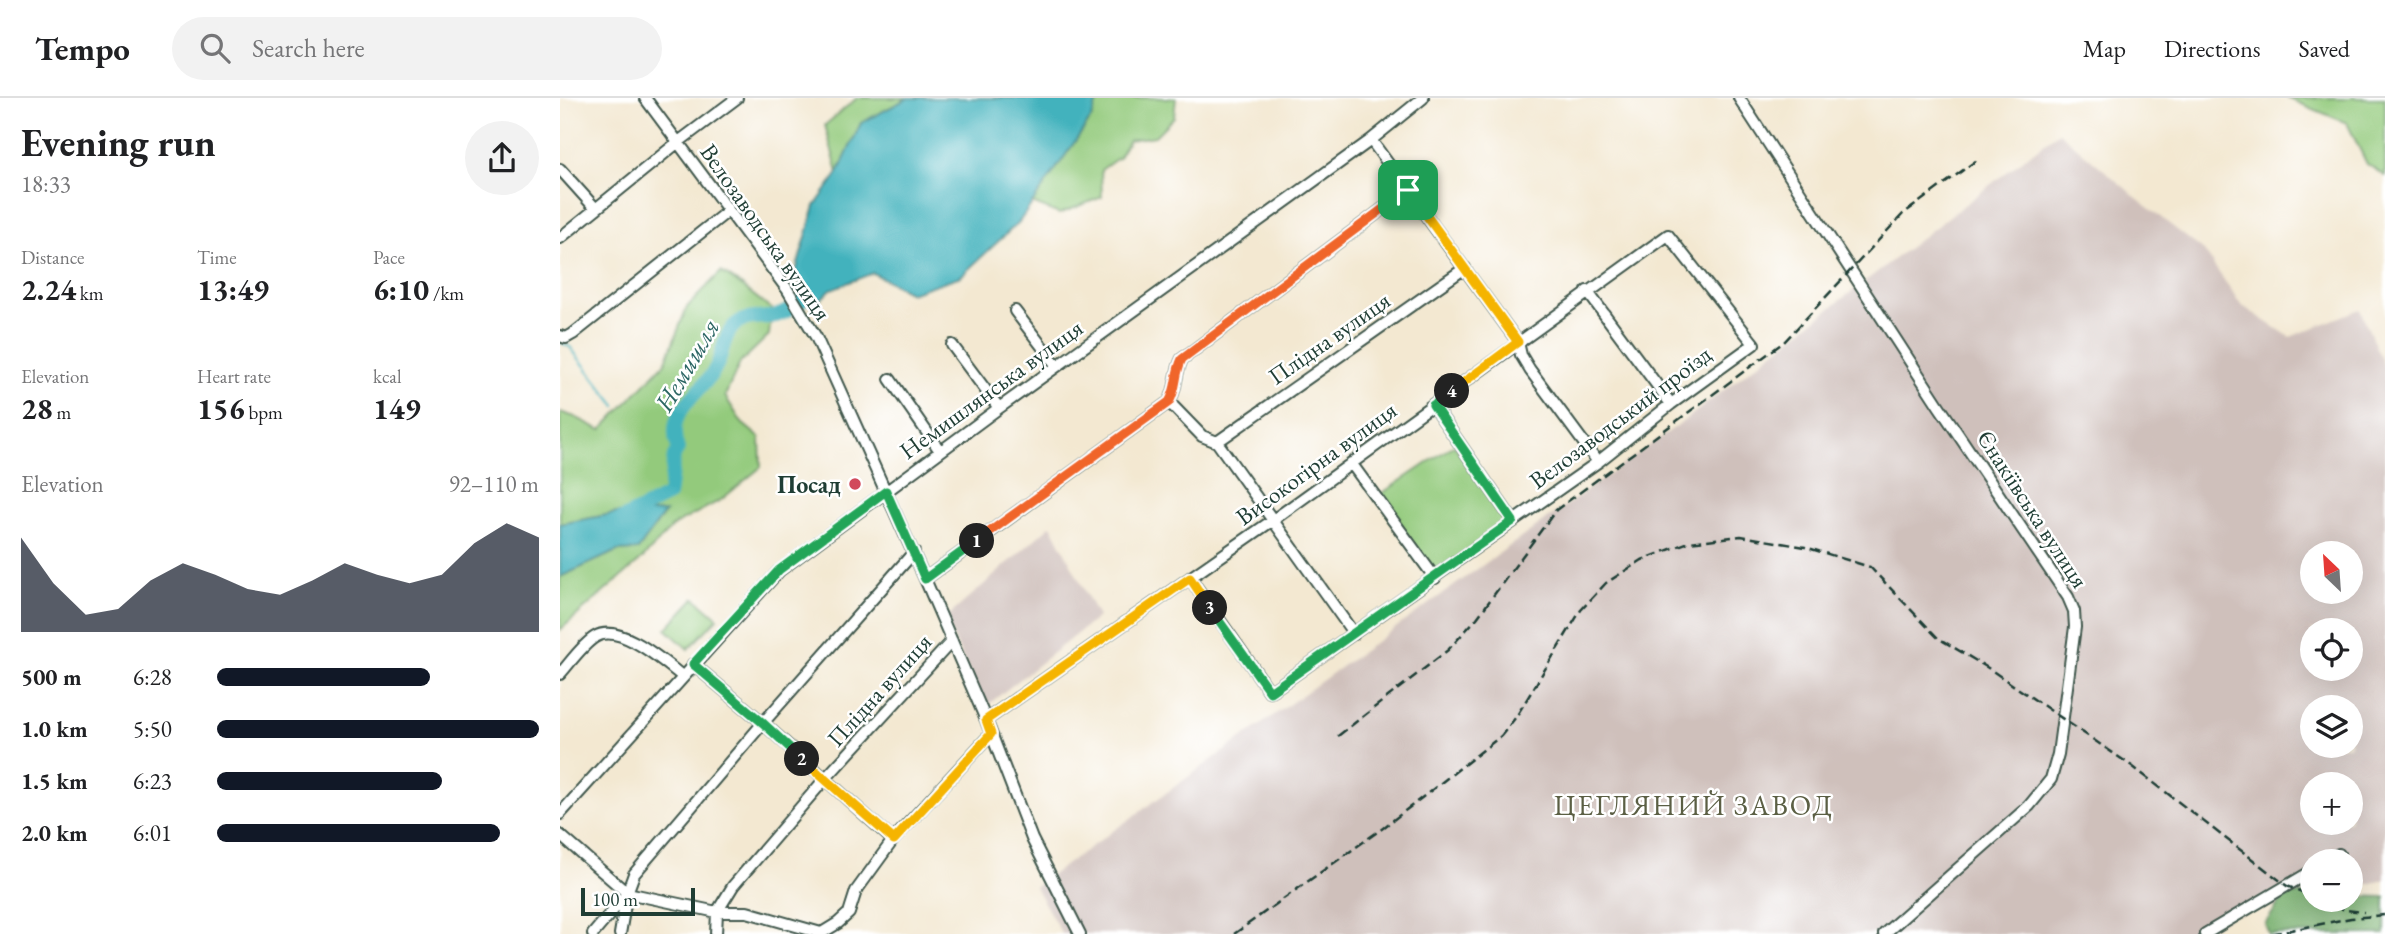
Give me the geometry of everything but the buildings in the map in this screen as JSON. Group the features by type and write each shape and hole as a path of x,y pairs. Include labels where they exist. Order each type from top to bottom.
{"street":[{"name":"Велозаводська вулиця","path":"645,98 788,289 807,322 914,552 986,720 1032,839 1080,934"},
{"path":"560,238 737,98"},
{"name":"Немишлянська вулиця","path":"560,814 779,570 1371,140 1423,98"},
{"name":"Єнакіївська вулиця","path":"1739,98 1946,416 2068,597 2074,611 2075,627 2058,754 2051,779 2029,806 1884,934"},
{"path":"1371,140 1518,342 1521,355 1530,370 1598,462"},
{"path":"560,169 596,209"},
{"path":"925,579 1169,402 1176,390 1176,371 1182,359 1408,190"},
{"path":"561,337 573,334 728,211"},
{"name":"Високогірна вулиця","path":"986,720 1273,520 1668,235 1754,344"},
{"name":"Плідна вулиця","path":"1217,442 1465,268"},
{"path":"1587,292 1671,404"},
{"path":"1016,311 1057,366"},
{"name":"Велозаводський проїзд","path":"1190,578 1270,692 1598,462 1671,404 1754,344"},
{"path":"952,345 999,408"},
{"path":"890,379 940,451"},
{"path":"1169,402 1202,436 1217,442 1354,634"},
{"path":"1433,405 1513,521"},
{"path":"1351,463 1435,578"},
{"path":"620,934 627,893 634,874 914,552"},
{"path":"560,674 594,638 605,633 622,635 682,676"},
{"name":"Плідна вулиця","path":"717,912 733,886 824,780 952,641"},
{"path":"693,664 894,840"},
{"path":"560,835 627,893 717,912 747,912 821,934 849,913 856,891 894,840 991,734"},
{"path":"2205,934 2300,878"},
{"path":"593,934 627,893"},
{"path":"716,934 717,912"}],"shaded area":[{"path":"2059,132 2204,251 2241,305 2290,337 2360,309 2385,369 2385,880 2363,885 2363,849 2300,849 2300,900 2229,917 2203,934 1062,934 1035,887 1685,420"},
{"path":"1051,525 1098,617 985,707 945,619"}],"green space":[{"path":"857,98 908,98 861,123 838,173 825,125"},
{"path":"1098,98 1176,98 1174,117 1155,136 1129,140 1119,157 1101,170 1102,197 1059,214 1032,203 1092,117"},
{"path":"2287,98 2385,98 2385,176 2367,164 2347,123"},
{"path":"721,272 772,309 769,335 740,363 725,396 742,423 760,438 761,467 721,500 674,525 642,559 560,630 560,577 617,551 638,550 665,513 617,513 560,524 560,412 601,430 665,363 687,307"},
{"path":"1454,445 1506,518 1506,523 1438,572 1433,571 1378,496"},
{"path":"695,598 718,618 688,649 666,629"},
{"path":"2285,894 2300,895 2300,912 2363,912 2363,896 2385,897 2385,934 2269,934 2265,924"}],"water":[{"path":"908,98 1098,98 1092,117 1019,222 961,276 910,293 873,273 831,289 813,307 795,274 815,206 838,173 861,123"},
{"path":"665,512 638,550 617,551 560,577 560,524 617,513"}],"waterway":[{"name":"Немишля","path":"616,522 669,495 674,456 678,449 676,422 684,407 713,373 730,330 744,320 776,316 788,310 805,297 815,280"},
{"path":"560,342 570,347 616,406"}],"railway":[{"path":"1338,736 1448,650 1477,618 1556,510 1784,342 1903,214 1977,160"},
{"path":"1234,934 1383,828 1501,736 1516,717 1581,610 1606,583 1642,560 1689,542 1741,536 1805,547 1870,567 1938,638 1988,668 2132,766 2287,886 2300,891"},
{"path":"2271,934 2351,918 2385,915"}],"place":[{"name":"Посад","path":"855,484"}],"district":[{"name":"ЦЕГЛЯНИЙ ЗАВОД","path":"1694,805"}],"route":[{"path":"1408,190 1518,342 1433,405 1513,521 1270,692 1190,578 986,720 991,734 894,840 693,664 779,570 886,491 925,579 1169,402 1176,390 1176,371 1182,359 1408,190"}]}
